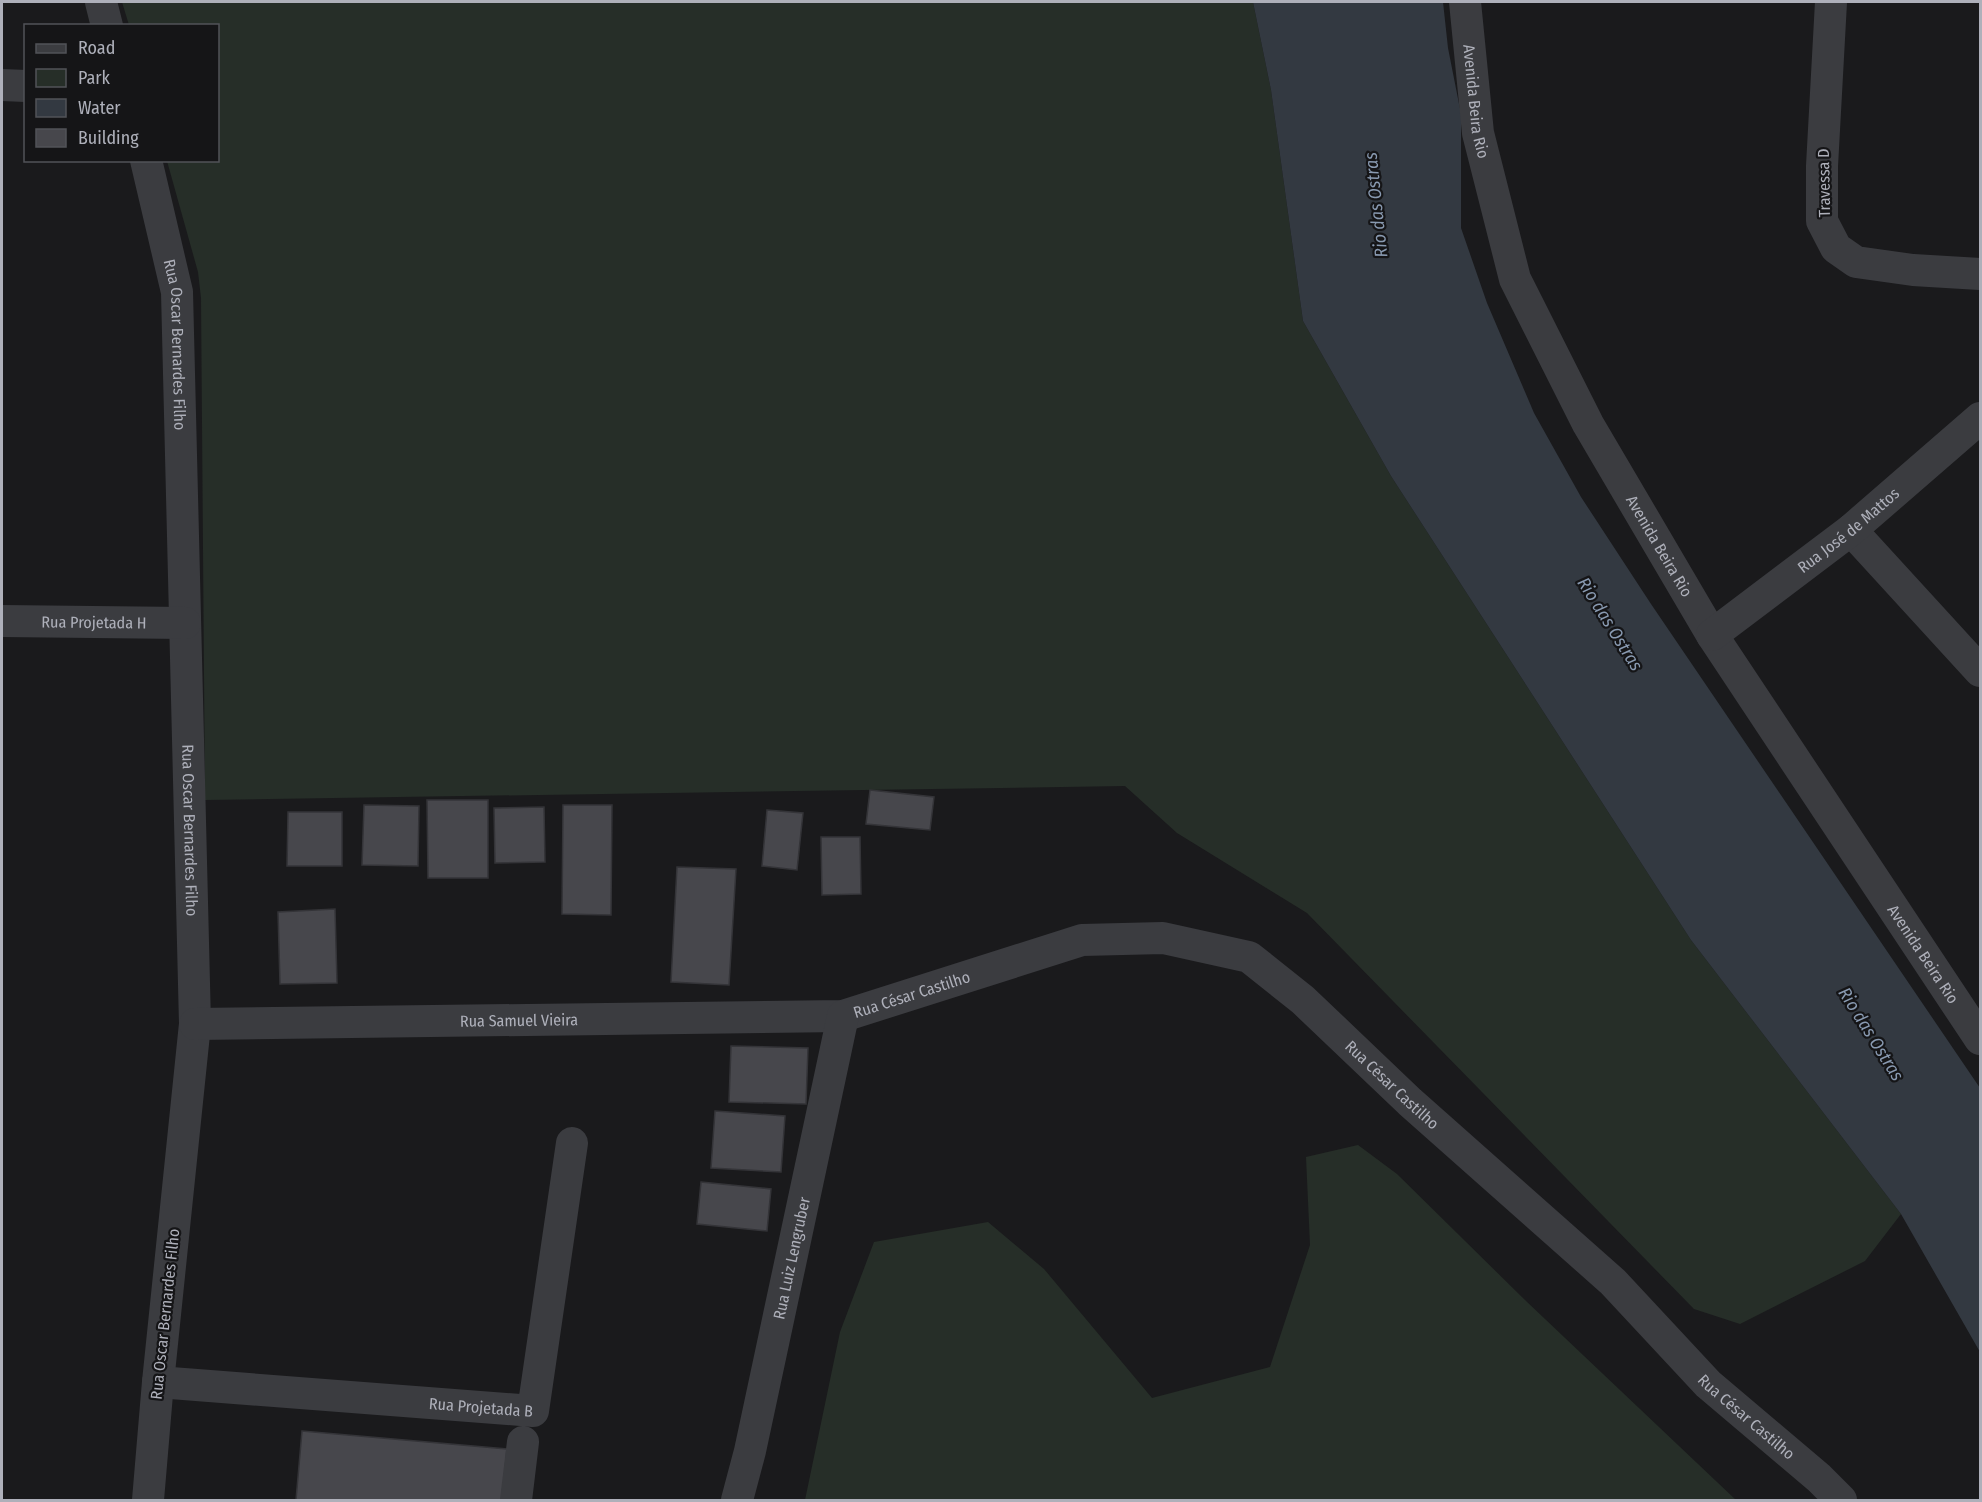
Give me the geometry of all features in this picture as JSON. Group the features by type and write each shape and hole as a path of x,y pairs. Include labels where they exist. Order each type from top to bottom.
{"street":[{"path":"100,2 106,24"},
{"name":"Avenida Beira Rio","path":"1465,2 1478,133 1515,279 1588,424 1712,635 1980,1039"},
{"name":"Travessa D","path":"1831,2 1822,166 1822,221 1836,248 1857,262 1913,270 1980,274"},
{"path":"2,86 24,86"},
{"name":"Rua Oscar Bernardes Filho","path":"146,162 177,292 195,1024 148,1500"},
{"name":"Rua José de Mattos","path":"1712,635 1851,530 1980,418"},
{"path":"1851,530 1980,671"},
{"name":"Rua Projetada H","path":"2,621 185,623"},
{"name":"Rua César Castilho","path":"843,1016 1082,940 1163,938 1249,957 1303,1000 1410,1102 1612,1282 1708,1384 1819,1478 1841,1500"},
{"name":"Rua Samuel Vieira","path":"195,1024 843,1016"},
{"name":"Rua Luiz Lengruber","path":"737,1500 750,1451 843,1016"},
{"name":"Rua Projetada B","path":"158,1382 533,1411 572,1143"},
{"path":"516,1500 523,1442"}],"green space":[{"path":"122,2 1253,2 1271,90 1303,321 1391,476 1691,940 1901,1214 1865,1261 1740,1324 1694,1309 1307,913 1177,833 1125,786 205,800 201,298 198,272 167,162 219,162 219,24 129,24"},
{"path":"1358,1145 1397,1174 1526,1301 1736,1500 805,1500 840,1332 874,1242 988,1222 1044,1269 1152,1398 1270,1367 1310,1245 1306,1157"}],"water":[{"name":"Rio das Ostras","path":"1253,2 1443,2 1448,48 1461,114 1461,228 1487,303 1534,413 1581,497 1651,604 1980,1088 1980,1352 1901,1214 1691,940 1391,476 1303,321 1271,90"}],"building":[{"path":"870,790 934,797 930,830 866,824"},
{"path":"427,800 488,800 488,878 428,878"},
{"path":"364,805 419,806 418,866 362,865"},
{"path":"563,805 612,805 611,915 562,914"},
{"path":"544,807 545,862 495,863 494,808"},
{"path":"767,810 803,813 797,870 762,866"},
{"path":"288,812 342,812 342,866 287,866"},
{"path":"821,837 860,837 861,894 822,895"},
{"path":"677,867 736,869 729,985 671,982"},
{"path":"335,909 337,983 280,984 278,912"},
{"path":"731,1046 808,1048 806,1104 729,1102"},
{"path":"715,1111 785,1116 781,1172 711,1168"},
{"path":"701,1182 771,1189 767,1231 697,1224"},
{"path":"302,1431 507,1449 502,1500 296,1500"}]}
